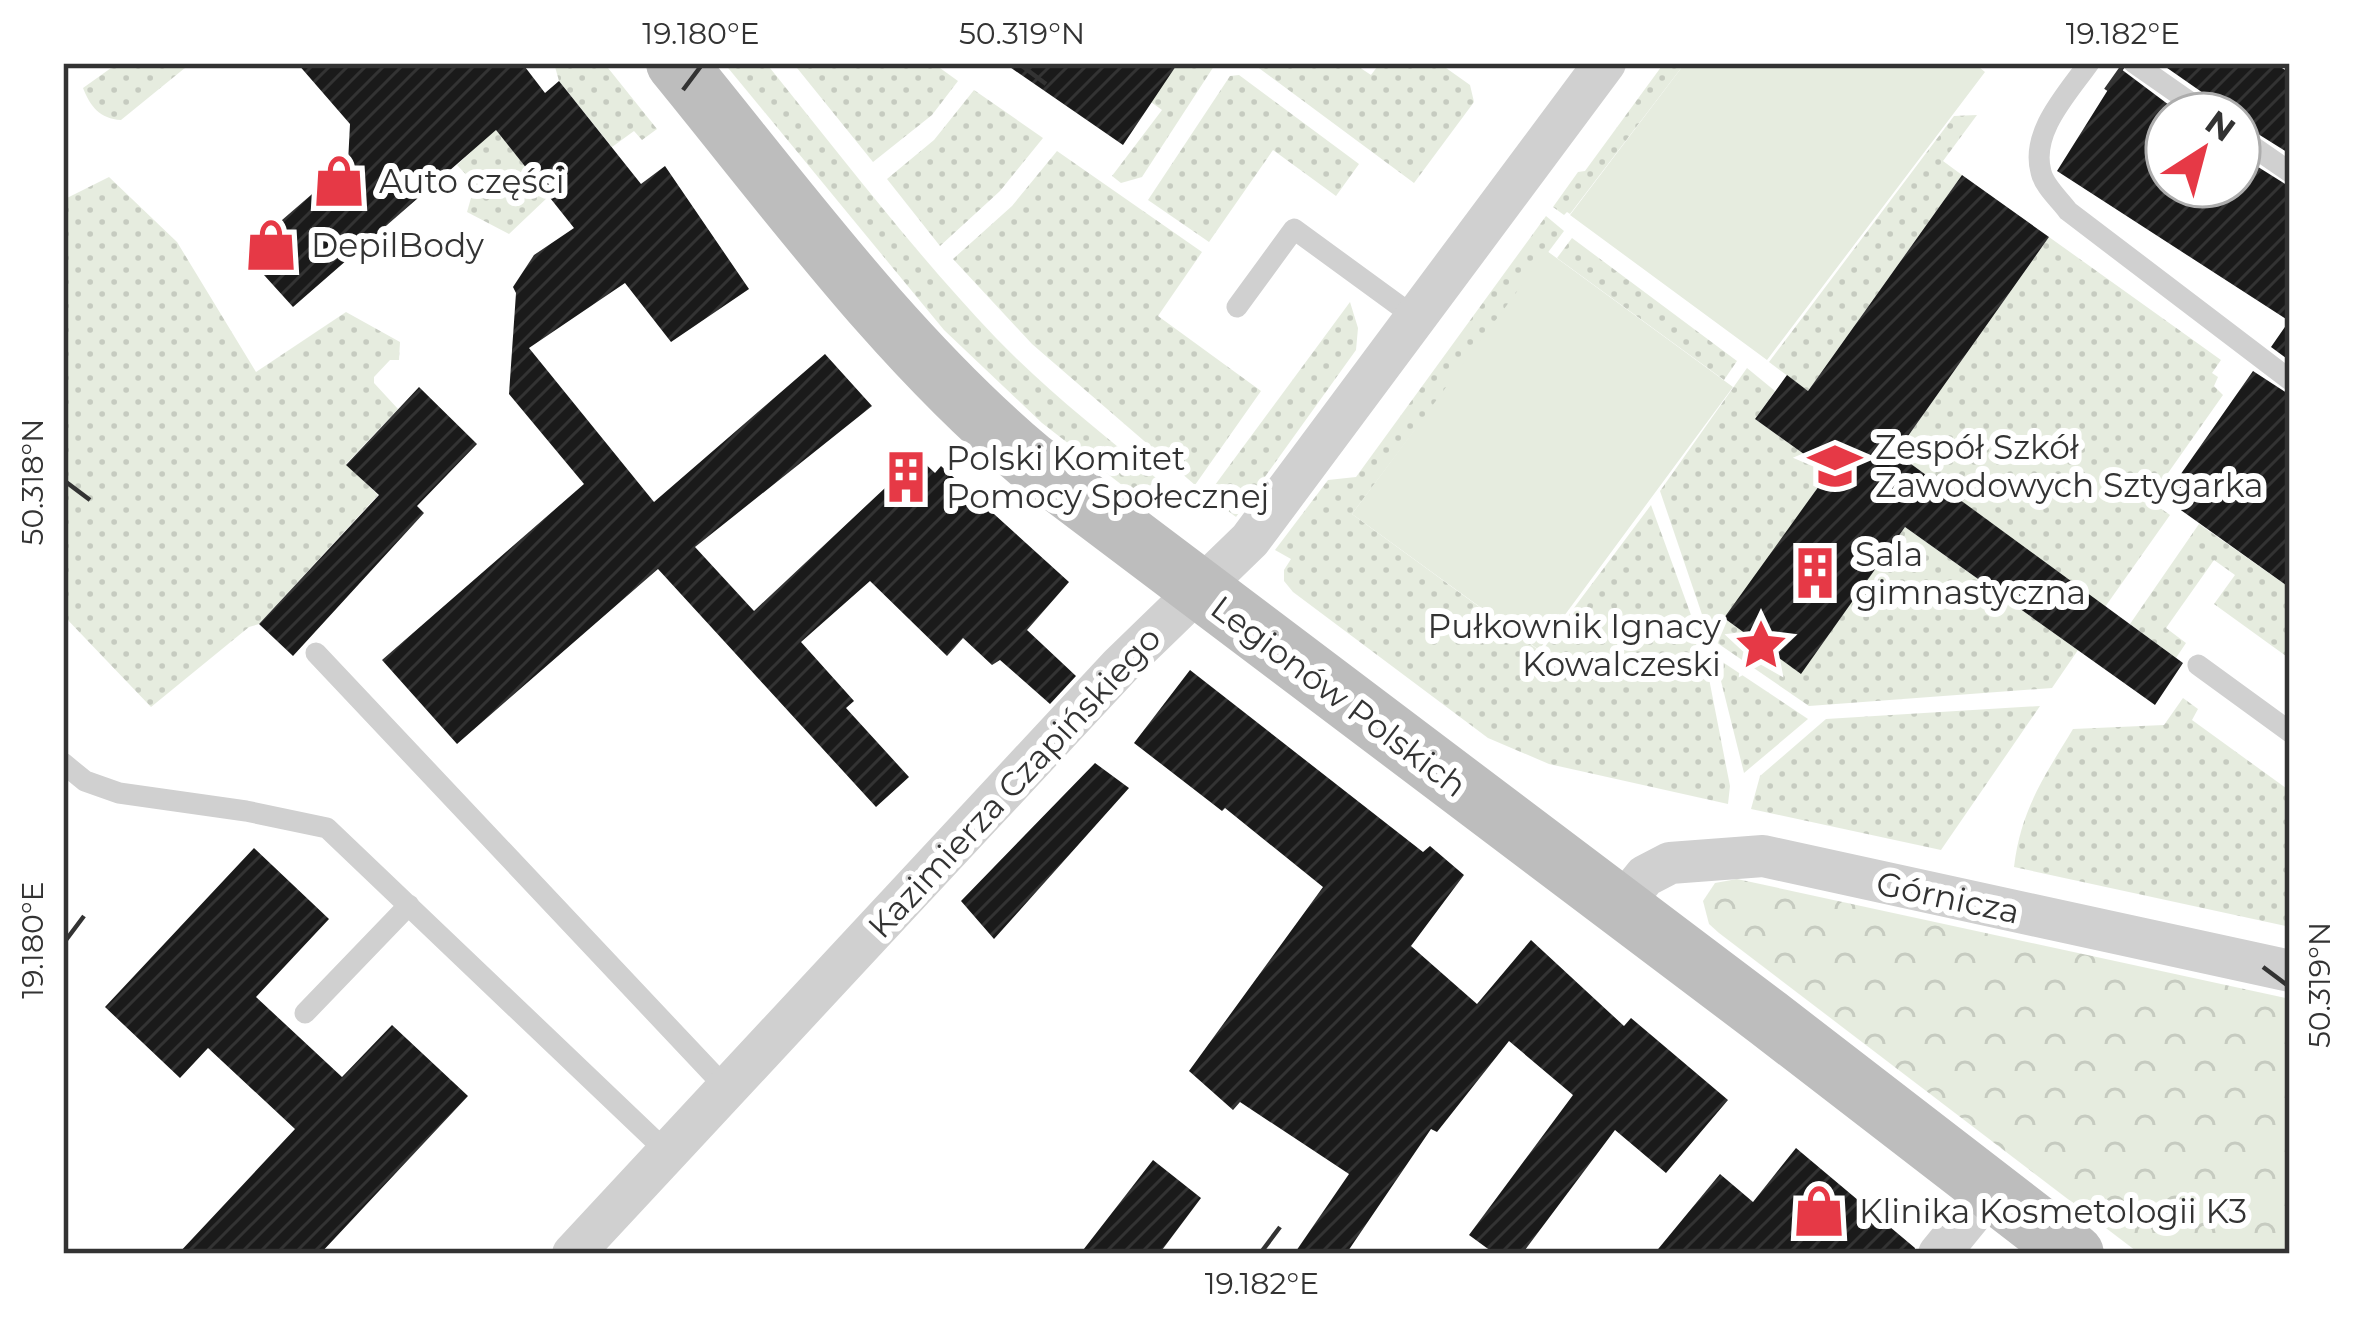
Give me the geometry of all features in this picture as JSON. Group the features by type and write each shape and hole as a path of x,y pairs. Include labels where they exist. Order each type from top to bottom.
{"street":[{"name":"Legionów Polskich","path":"676,63 915,354 1030,461 2069,1252"},
{"name":"Kazimierza Czapińskiego","path":"573,1254 1197,589 1250,540 1605,63"},
{"name":"Górnicza","path":"1620,907 1645,876 1670,863 1763,856 2290,971"},
{"path":"1939,1254 1991,1189"}],"lane":[{"path":"2089,63 2054,112 2038,145 2041,176 2068,211 2290,380"},
{"path":"2134,63 2172,90"},
{"path":"2263,153 2290,172"},
{"path":"1237,307 1294,230 1416,318"},
{"path":"316,653 727,1089"},
{"path":"2198,665 2290,732"},
{"path":"63,763 85,781 119,793 328,828 667,1152"},
{"path":"305,1013 409,905"}],"green space":[{"path":"118,63 191,63 121,120 97,110 83,88"},
{"path":"442,63 549,196 509,234 467,212 475,184 457,165 471,152"},
{"path":"554,63 604,63 657,129 642,140 634,131 612,147 559,81"},
{"path":"724,63 766,63 907,238 996,338 1156,478 1140,499 1042,423 944,330"},
{"path":"793,63 933,63 958,81 932,115 873,162"},
{"path":"1163,63 1216,63 1142,177 1121,183 1112,176 1162,110 1151,102"},
{"path":"1252,63 1353,63 1371,75 1380,63 1439,63 1470,85 1474,102 1414,183"},
{"path":"1664,63 1685,63 1570,214 1564,215 1553,207"},
{"path":"1685,63 1974,63 1985,72 1767,360 1570,215"},
{"path":"1239,75 1359,164 1336,196 1273,150 1209,242 1148,200 1230,76"},
{"path":"974,90 1043,138 1000,191 940,246 887,179 934,140"},
{"path":"1977,115 1943,161 1962,175 1808,391 1769,362 1954,116"},
{"path":"1057,151 1202,252 1158,316 1261,391 1195,485 1032,344 953,259 1012,206"},
{"path":"109,177 177,242 256,372 346,312 400,342 399,360 390,360 374,377 398,409 346,464 378,495 259,624 249,627 151,707 63,615 63,200"},
{"path":"1546,216 1564,231 1352,514 1541,652 1651,505 1703,648 1730,786 1728,804 1549,764 1488,738 1284,581 1291,559 1275,550 1328,480 1356,477"},
{"path":"2049,237 2221,360 2212,373 2218,377 2214,386 2223,395 2149,500 2170,515 2105,607 1896,453"},
{"path":"1572,238 1737,361 1724,380 1557,258"},
{"path":"1547,251 1733,387 1539,650 1352,514"},
{"path":"1350,302 1358,328 1356,350 1236,517 1211,498 1215,485"},
{"path":"1747,368 1775,391 1755,419 1829,472 1725,619 1801,673 1905,527 2078,650 2052,688 1809,706 1710,638 1660,491"},
{"path":"2199,524 2290,588 2290,659 2214,604 2235,575 2214,560 2166,628 2186,643 2176,658 2130,624"},
{"path":"1715,657 1808,719 1744,773"},
{"path":"2183,698 2198,709 2192,720 2290,791 2290,927 2014,867 2028,811 2073,729 2164,725"},
{"path":"2040,706 1941,850 1751,809 1760,776 1826,719"},
{"path":"1737,879 2290,999 2290,1254 2140,1254 1709,924 1703,901 1715,883"}],"building":[{"path":"297,63 522,63 545,93 559,81 641,184 665,166 749,289 671,342 625,283 529,348 654,502 825,354 872,406 695,547 754,611 918,457 935,473 941,466 1069,582 1027,630 1076,676 1050,704 1000,660 992,665 963,638 947,656 870,581 801,642 854,701 846,708 909,777 876,807 658,569 457,744 382,660 584,484 509,394 513,287 534,255 574,228 496,130 293,307 244,253 348,163 350,124"},
{"path":"1004,63 1178,63 1123,145"},
{"path":"2160,63 2274,63 2290,73 2290,154 2263,137 2263,90 2199,90"},
{"path":"2121,69 2149,90 2143,90 2143,210 2263,210 2263,170 2290,187 2290,361 2271,347 2289,321 2057,171"},
{"path":"1962,175 2049,237 1896,453 2183,663 2155,705 1905,527 1801,674 1724,618 1829,472 1755,419 1787,375 1808,391"},
{"path":"2253,371 2290,395 2290,588 2164,498"},
{"path":"419,387 477,444 417,506 424,513 293,656 259,624 379,495 346,465"},
{"path":"1190,670 1423,852 1430,846 1464,875 1411,946 1477,1004 1531,940 1624,1026 1631,1018 1728,1100 1666,1173 1615,1130 1522,1254 1495,1254 1469,1235 1573,1095 1509,1041 1437,1132 1431,1129 1346,1254 1294,1254 1349,1174 1240,1102 1233,1110 1189,1071 1323,887 1134,743"},
{"path":"1095,763 1129,788 994,939 961,901"},
{"path":"254,848 329,919 256,997 342,1077 392,1025 468,1096 320,1254 178,1254 295,1129 208,1048 180,1078 105,1007"},
{"path":"1796,1148 1915,1248 1914,1254 1654,1254 1720,1174 1753,1202"},
{"path":"1153,1160 1201,1198 1159,1254 1080,1254"}],"place":[{"name":"Auto części","path":"339,181"},
{"name":"DepilBody","path":"271,245"},
{"name":"Zespół Szkół Zawodowych Sztygarka","path":"1835,466"},
{"name":"Polski Komitet Pomocy Społecznej","path":"906,477"},
{"name":"Sala gimnastyczna","path":"1815,573"},
{"name":"Pułkownik Ignacy Kowalczeski","path":"1761,645"},
{"name":"Klinika Kosmetologii K3","path":"1819,1211"}]}
